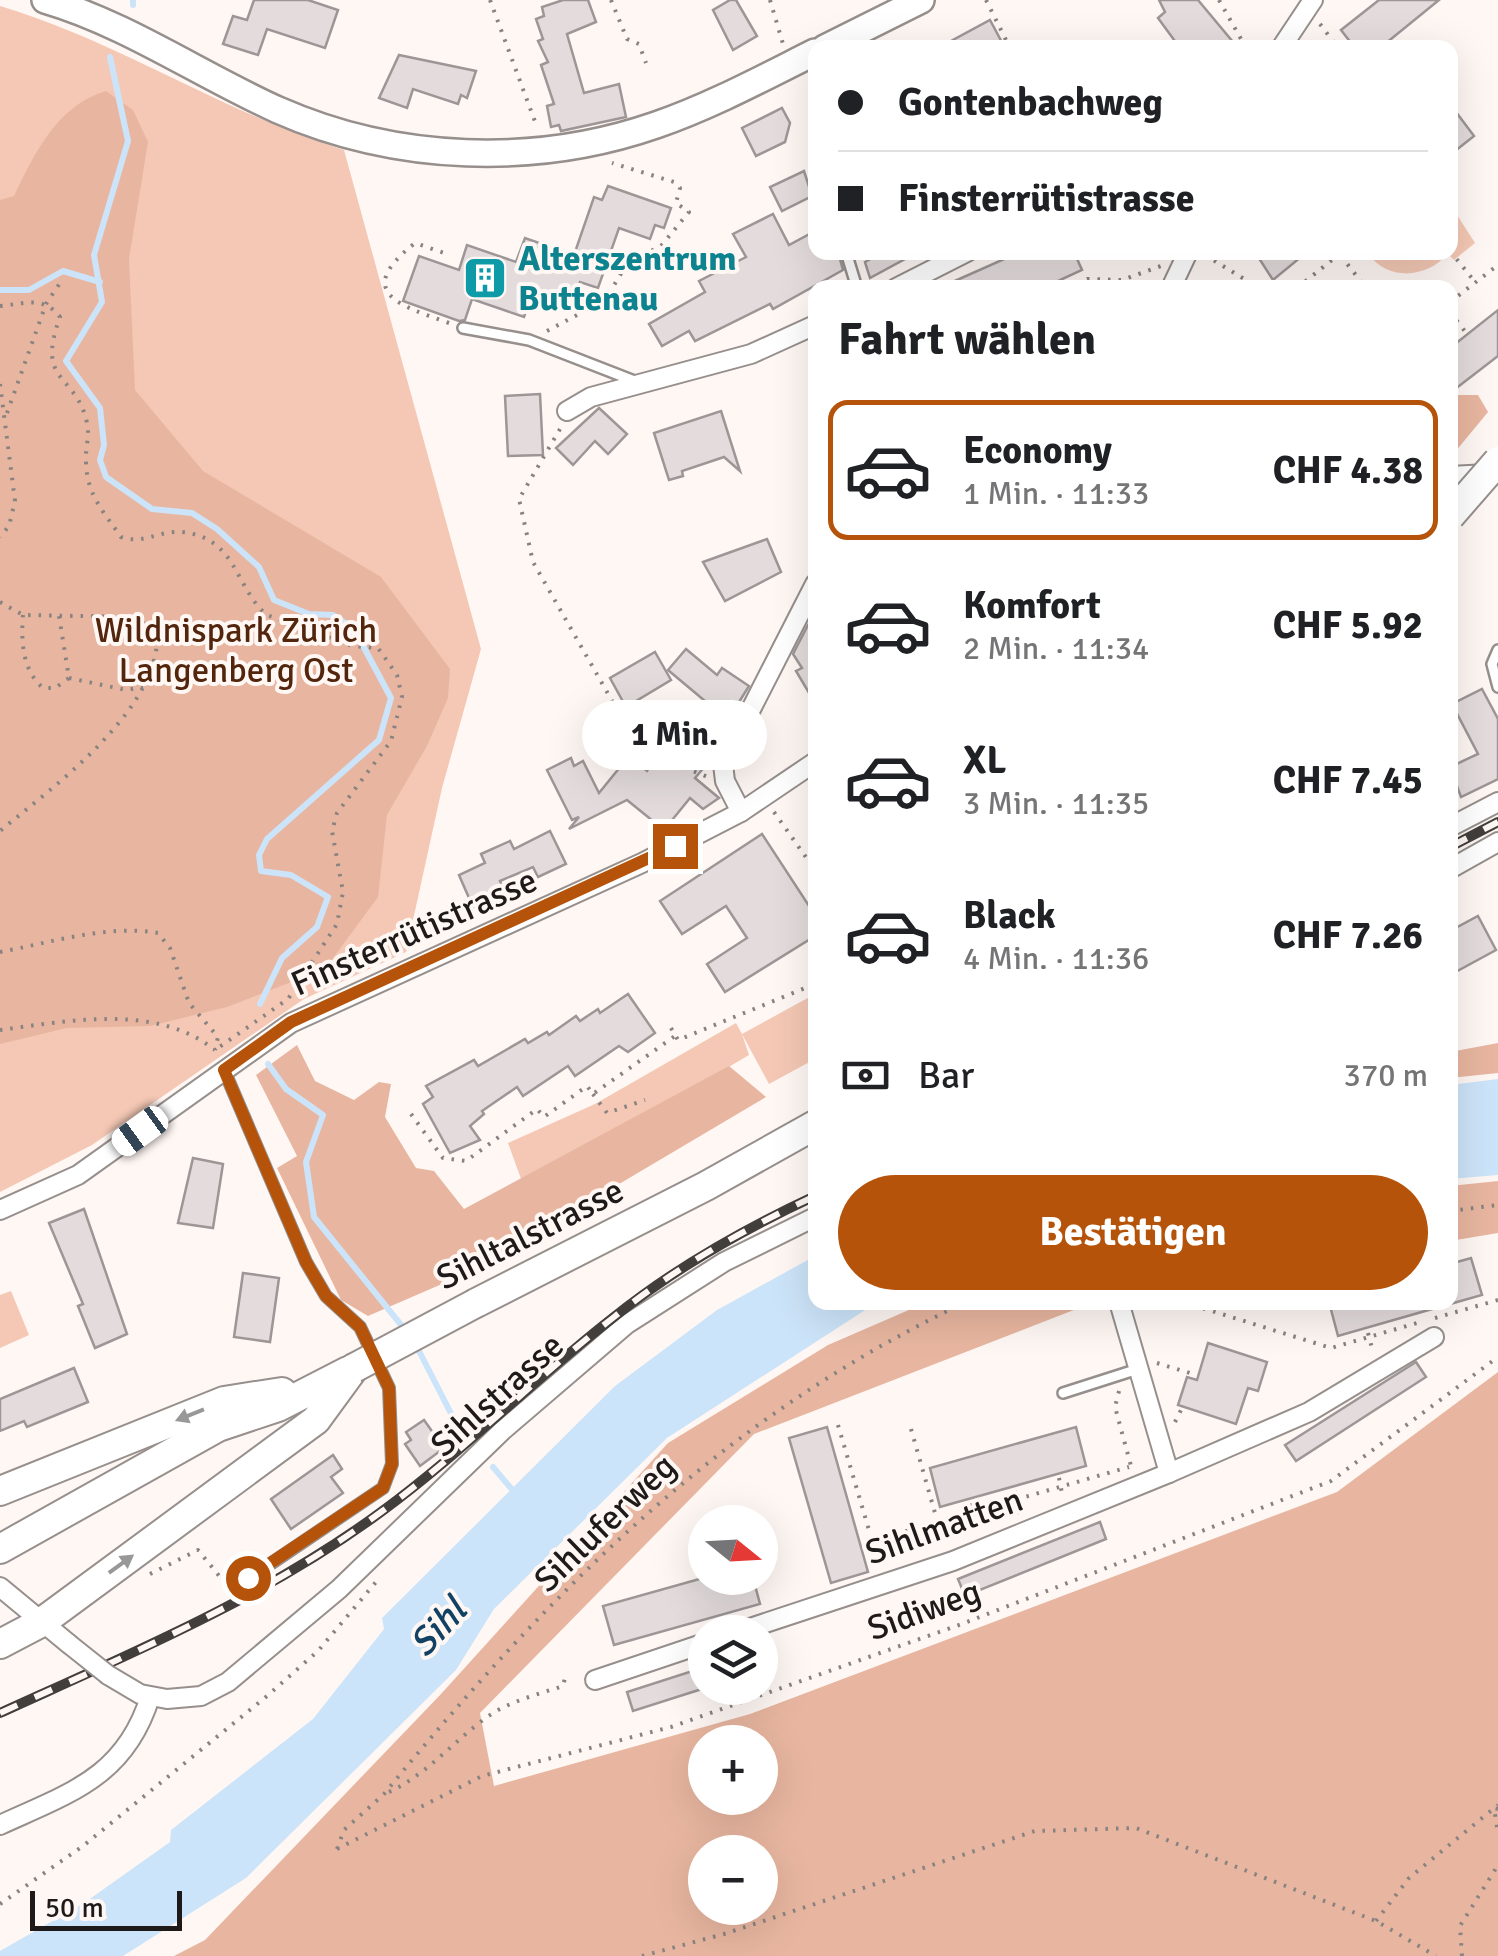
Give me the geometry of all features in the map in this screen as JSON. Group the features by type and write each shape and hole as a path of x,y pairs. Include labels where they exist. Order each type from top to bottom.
{"main road":[{"path":"45,0 116,28 280,111 350,136 455,153 547,150 658,124 808,55"},
{"path":"841,40 920,0"},
{"path":"1458,507 1498,461"},
{"name":"Sihltalstrasse","path":"0,1549 218,1427 278,1406 354,1368 808,1129"},
{"path":"0,1644 33,1614 316,1420 354,1368"},
{"path":"0,1491 224,1401 318,1386"},
{"name":"Sihltalstrasse","path":"0,1569 226,1443 278,1406"}],"street":[{"path":"1286,40 1309,6"},
{"path":"912,280 951,260"},
{"path":"566,410 591,396 751,354 808,328"},
{"path":"1458,475 1498,472"},
{"path":"741,812 725,781 723,764 808,597"},
{"name":"Finsterrütistrasse","path":"0,1210 78,1175 291,1022 580,893 741,812 808,767"},
{"path":"1458,823 1498,802"},
{"path":"1458,864 1498,842"},
{"name":"Sihlstrasse","path":"0,1587 108,1675 150,1697 201,1696 228,1682 339,1589 502,1431 627,1324 724,1262 808,1220"},
{"path":"1122,1310 1142,1364 1169,1473"},
{"name":"Sihlmatten","path":"778,1619 953,1562 1169,1473 1310,1412 1434,1337"},
{"path":"594,1680 688,1649"},
{"path":"0,1826 82,1788 106,1770 130,1744 150,1697"}],"lane":[{"path":"463,328 529,340 644,385"},
{"path":"1498,650 1492,664 1498,687"},
{"path":"224,1070 306,1262 326,1296 360,1327 392,1400 392,1464 383,1488 248,1578"},
{"path":"1063,1392 1142,1364"}],"path":[{"path":"490,0 547,150"},
{"path":"611,0 627,39 638,44 646,63"},
{"path":"770,0 784,49"},
{"path":"986,0 1006,40"},
{"path":"1219,0 1240,40"},
{"path":"1309,6 1332,40"},
{"path":"529,340 605,300 628,262 661,246 688,212 676,203 680,188 674,182 620,163 602,162"},
{"path":"450,255 416,243 390,263 386,292 400,306 463,328"},
{"path":"1214,260 1247,280"},
{"path":"1307,280 1331,260"},
{"path":"1456,260 1474,282"},
{"path":"1458,295 1498,264"},
{"path":"1086,280 1122,280 1160,266 1175,280"},
{"path":"5,416 46,304 62,280"},
{"path":"0,306 34,300 46,304 60,317 52,340 53,369 80,405 88,424 86,463 98,512 121,537 132,540 166,532 198,536 238,564 242,582 267,615 352,646 367,644 378,648 397,675 402,697 391,741 336,813 332,831 343,892 337,924 288,999 214,1050"},
{"path":"1458,322 1467,334"},
{"path":"0,384 15,501 9,526 0,537"},
{"path":"566,410 556,437 518,499 533,562 640,750 725,781"},
{"path":"0,602 22,615 118,613 145,624 157,644 145,686 76,766 0,831"},
{"path":"22,615 20,643 34,680 43,688 55,688 69,678 126,690 145,686"},
{"path":"59,616 69,678"},
{"path":"764,797 808,860"},
{"path":"0,952 142,930 158,934 170,948 189,1003 218,1037 214,1050"},
{"path":"671,1028 678,1040 808,987"},
{"path":"0,1030 74,1020 131,1020 180,1031 214,1050"},
{"path":"593,1094 676,1036"},
{"path":"411,1114 443,1158 466,1161 537,1109 544,1117 587,1086 607,1113 645,1100"},
{"path":"1458,1210 1498,1206"},
{"path":"1458,1309 1498,1300"},
{"name":"Sihluferweg","path":"338,1849 344,1830 384,1794 602,1553 662,1497 808,1386 892,1337 949,1310"},
{"path":"1209,1310 1331,1348 1453,1310"},
{"path":"1369,1335 1374,1356"},
{"name":"Sidiweg","path":"338,1849 482,1776 671,1726 958,1625 1330,1482 1498,1357"},
{"path":"1142,1364 1192,1374"},
{"path":"1118,1375 1115,1407 1131,1466"},
{"path":"838,1424 882,1574"},
{"path":"912,1429 937,1522"},
{"path":"839,1455 847,1453"},
{"path":"865,1543 1142,1463"},
{"path":"1059,1478 1060,1487"},
{"path":"1015,1491 1022,1523"},
{"path":"852,1499 859,1497"},
{"path":"972,1503 976,1523"},
{"path":"135,1581 198,1550 225,1583 237,1585 248,1578"},
{"path":"0,1904 83,1846 318,1652 386,1570"},
{"path":"384,1794 427,1770 483,1720 521,1700 564,1686 565,1678"},
{"path":"1497,1807 1498,1833"},
{"path":"1376,1921 1409,1878 1497,1807"},
{"path":"642,1956 724,1934 1035,1831 1136,1828 1376,1921 1436,1956"},
{"path":"1462,1956 1460,1926 1498,1865"}],"green space":[{"name":"Wildnispark Zürich Langenberg Ost","path":"0,6 88,38 256,117 344,150 481,649 442,788 406,952 304,999 92,1145 0,1192"},
{"name":"Wildnispark Zürich Langenberg Ost","path":"106,91 133,110 148,142 129,259 135,390 203,471 381,577 450,669 448,698 427,746 387,815 378,897 325,969 227,1007 150,1026 67,1028 0,1044 0,200 14,196 30,163 61,119 74,107"},
{"path":"1458,216 1475,243 1458,257"},
{"path":"1441,260 1429,268 1407,273 1376,262"},
{"path":"1458,395 1478,395 1488,412 1458,448"},
{"path":"808,998 808,1063 769,1084 742,1034"},
{"path":"736,1023 749,1055 524,1187 508,1143 595,1104"},
{"path":"1498,1043 1498,1073 1458,1077 1458,1050"},
{"path":"297,1045 315,1081 354,1100 379,1082 391,1084 385,1117 416,1168 434,1171 464,1209 729,1066 766,1097 472,1271 368,1316 341,1300 277,1168 297,1156 256,1075"},
{"path":"1498,1181 1498,1233 1458,1240 1458,1185"},
{"path":"11,1291 29,1335 0,1348 0,1295"},
{"path":"909,1310 1074,1310 754,1434 480,1713 494,1786 688,1731 688,1815 778,1815 778,1725 711,1725 778,1705 1337,1492 1498,1372 1498,1956 174,1956 205,1940 441,1694 668,1443 828,1345"}],"water":[{"path":"1498,1079 1498,1175 1458,1178 1458,1084"},
{"name":"Sihl","path":"808,1260 808,1310 865,1310 667,1438 494,1609 456,1670 246,1878 123,1956 0,1956 0,1951 84,1903 170,1842 171,1830 313,1719 384,1629 382,1618 615,1386 717,1310"}],"building":[{"path":"254,0 308,0 338,10 325,48 267,29 258,55 223,44 233,16 247,20"},
{"path":"563,0 588,0 596,22 567,34 584,93 619,84 626,117 561,131 559,125 551,127 547,106 554,104 541,65 548,62 538,41 543,39 536,19 544,16 542,7"},
{"path":"736,0 757,36 733,50 713,10"},
{"path":"1159,0 1198,0 1231,40 1174,40 1158,18 1165,12"},
{"path":"1379,0 1439,0 1390,40 1349,40 1341,30"},
{"path":"990,20 1001,40 953,40"},
{"path":"399,55 476,71 467,98 461,95 458,104 413,89 407,108 379,98"},
{"path":"782,108 790,123 785,142 756,156 742,128"},
{"path":"1458,115 1474,136 1458,149"},
{"path":"804,171 808,198 782,211 770,187"},
{"path":"608,186 671,208 664,228 655,225 650,239 619,228 598,288 580,282 572,306 533,292 524,317 472,299 465,320 459,321 403,301 419,256 459,270 467,245 516,262 525,238 574,255 594,197 602,200"},
{"path":"773,214 789,245 808,235 808,260 840,260 843,270 825,280 808,280 808,290 773,309 770,304 695,341 689,331 662,346 649,324 705,292 699,281 746,257 733,234"},
{"path":"869,260 903,260 870,278 865,262"},
{"path":"1002,260 1078,260 1082,270 1060,280 957,280"},
{"path":"1260,260 1297,260 1273,280"},
{"path":"1498,310 1498,356 1458,387 1458,342"},
{"path":"540,394 543,455 508,456 505,396"},
{"path":"599,408 627,434 608,454 595,441 573,465 556,448"},
{"path":"721,411 740,471 724,457 682,471 683,476 669,480 654,433"},
{"path":"767,539 781,572 725,601 703,562"},
{"path":"808,625 808,691 796,671 802,668 793,654"},
{"path":"686,649 717,675 722,668 749,686 716,739 720,743 712,758 695,778 719,798 703,809 690,798 664,830 627,800 569,829 579,817 572,820 547,770 571,758 574,766 583,761 599,793 629,756 647,771 674,731 682,737 705,701 668,670"},
{"path":"655,652 671,680 626,707 610,678"},
{"path":"1482,689 1498,719 1498,779 1461,797 1458,763 1478,754 1458,716 1458,701"},
{"path":"550,831 566,864 538,877 533,867 500,881 505,893 473,907 459,875 485,863 481,854 510,841 514,849"},
{"path":"762,834 808,904 808,940 725,992 707,964 747,938 726,906 682,934 660,901"},
{"path":"1478,916 1496,950 1458,971 1458,927"},
{"path":"628,994 655,1033 628,1052 619,1046 575,1076 568,1066 523,1096 517,1087 482,1111 484,1114 470,1126 480,1140 450,1153 423,1104 433,1097 426,1086 474,1060 478,1066 525,1039 528,1043 547,1032 549,1035 576,1016 580,1021 598,1009 600,1013"},
{"path":"193,1158 223,1164 213,1228 178,1223"},
{"path":"84,1209 127,1334 95,1348 78,1306 83,1304 49,1223"},
{"path":"1471,1258 1482,1295 1458,1302 1458,1262"},
{"path":"243,1273 279,1278 270,1342 234,1337"},
{"path":"1331,1310 1429,1310 1338,1336"},
{"path":"1208,1343 1267,1362 1258,1391 1248,1388 1236,1424 1178,1405 1187,1377 1197,1380"},
{"path":"1416,1362 1426,1377 1296,1461 1285,1445"},
{"path":"74,1368 88,1402 27,1427 24,1421 0,1431 0,1399"},
{"path":"424,1420 444,1448 420,1466 405,1444 411,1440 406,1432"},
{"path":"827,1427 868,1572 831,1583 789,1438"},
{"path":"1076,1427 1086,1466 940,1507 930,1468"},
{"path":"333,1455 342,1469 331,1477 343,1493 291,1529 271,1499"},
{"path":"1100,1522 1106,1539 965,1596 958,1579"},
{"path":"688,1582 688,1595 758,1595 760,1604 721,1615 688,1615 688,1624 614,1645 603,1606"},
{"path":"688,1672 688,1693 633,1711 627,1692"}],"waterway":[{"path":"133,0 133,5"},
{"path":"110,57 128,141 94,255 102,302 66,361 100,408 104,445 100,460 106,477 152,509 192,513 217,529 259,567 274,600 309,614 333,615 354,629 391,698 379,740 267,839 259,855 261,871 291,875 328,897 317,927 282,958 260,1004"},
{"path":"0,290 29,290 63,271 100,282"},
{"path":"268,1064 286,1089 323,1115 306,1162 314,1217 406,1331"},
{"path":"416,1345 461,1433"},
{"path":"493,1467 515,1493"}],"railway":[{"path":"1458,843 1498,822"},
{"path":"0,1713 244,1598 336,1543 411,1489 637,1299 711,1250 808,1199"}],"place":[{"name":"Alterszentrum Buttenau","path":"485,278"}],"route":[{"path":"248,1578 383,1488 391,1478 392,1400 360,1327 326,1296 306,1262 224,1070 291,1022 566,900 675,846"}]}
